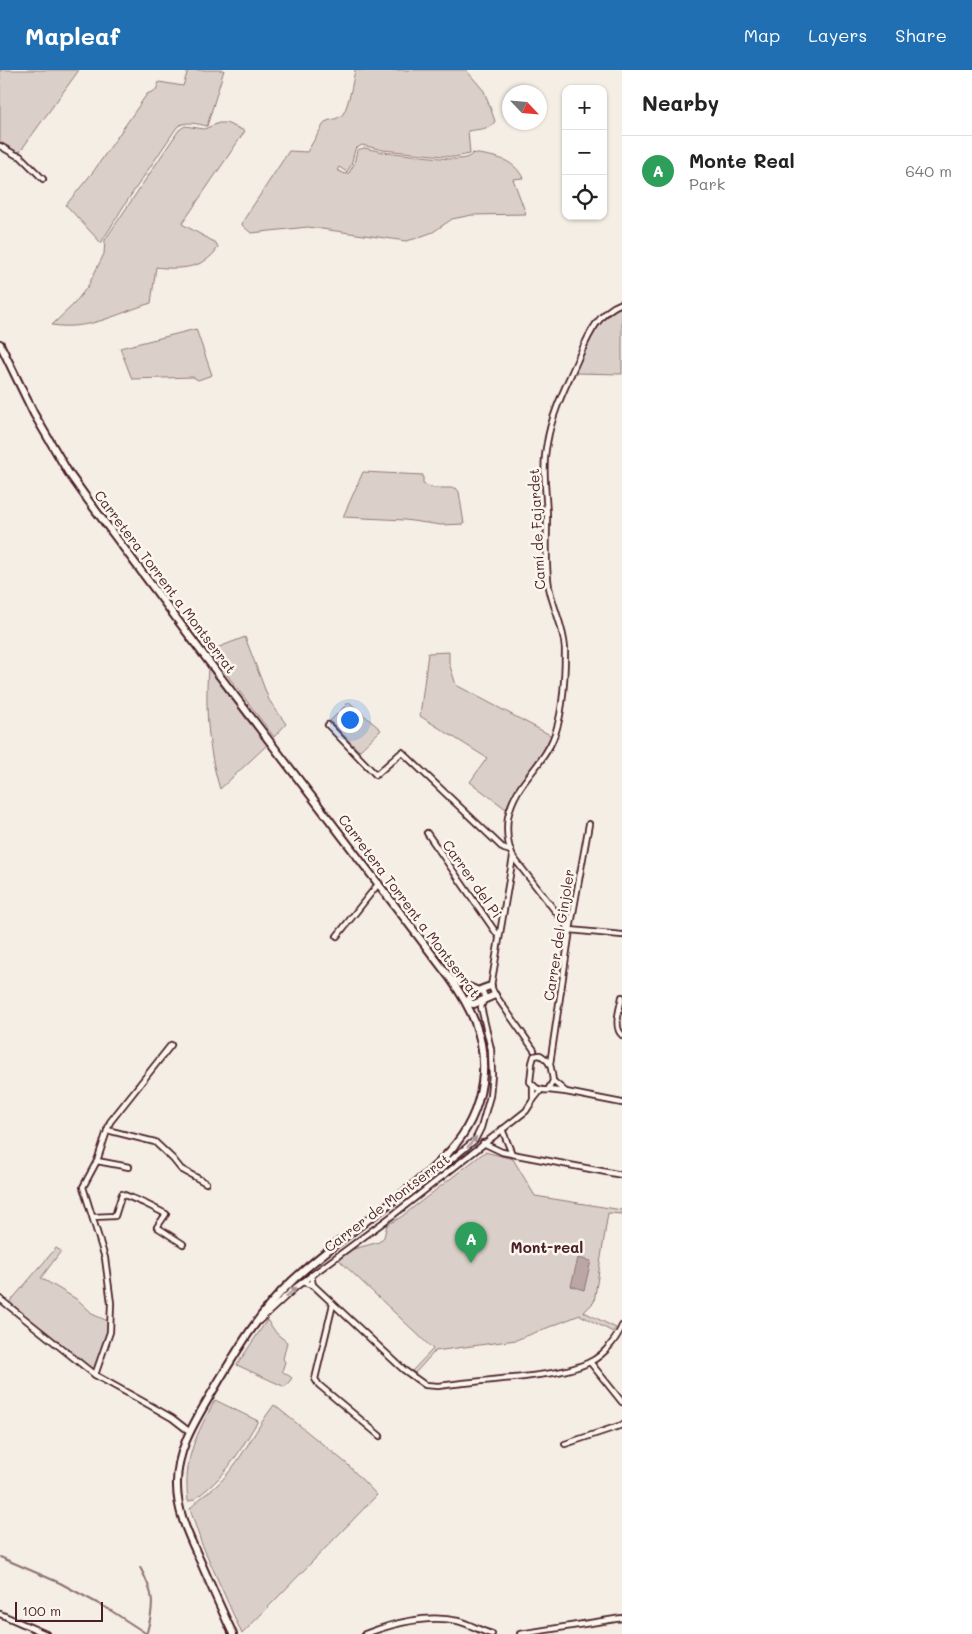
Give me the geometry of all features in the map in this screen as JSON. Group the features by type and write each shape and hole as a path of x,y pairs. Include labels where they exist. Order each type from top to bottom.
{"main road":[{"name":"Carretera Torrent a Montserrat","path":"0,344 34,414 78,486 224,683 450,978 467,1003 478,1027 482,1052 482,1085 478,1105 464,1134 454,1149 433,1170 294,1279 274,1299 254,1325 228,1366 190,1432 178,1463 177,1500 184,1525 233,1634"},
{"path":"491,986 479,991 467,1003 474,1004 484,1001 495,994"}],"street":[{"path":"0,146 20,156 43,179"},
{"name":"Camí de Fajardet","path":"570,930 514,857 506,836 511,803 552,742 560,716 565,649 564,634 553,604 547,569 546,444 557,405 586,340 593,328 609,309 622,303"},
{"name":"Camí de Fajardet","path":"328,725 376,775 402,752 504,849 511,852"},
{"name":"Carrer del Ginjoler","path":"550,1064 570,930 589,824"},
{"name":"Carrer del Pi","path":"427,833 499,937"},
{"path":"514,857 491,986 534,1050 539,1056 548,1060 553,1081 548,1090"},
{"path":"338,936 379,883"},
{"path":"570,930 622,935"},
{"path":"450,978 479,991"},
{"name":"Carrer de Montserrat","path":"433,1170 446,1164 475,1140 481,1128 490,1096 492,1075 491,1049 481,1007 485,997 483,992 479,991"},
{"path":"622,997 617,1026 622,1035"},
{"path":"95,1375 110,1332 112,1314 105,1258 83,1187 97,1161 110,1122 171,1045"},
{"path":"552,1049 539,1056 532,1063 530,1082 533,1085 541,1090 566,1092 622,1103"},
{"path":"553,1081 566,1092"},
{"path":"533,1085 533,1100"},
{"name":"Carrer de Montserrat","path":"254,1325 302,1282 393,1215 526,1111 541,1090"},
{"path":"502,1129 512,1154"},
{"path":"108,1130 155,1142 173,1159 180,1169 206,1182"},
{"path":"483,1143 502,1152 622,1175"},
{"path":"97,1161 129,1167"},
{"path":"93,1217 115,1216 122,1194 166,1214 157,1227 183,1244"},
{"path":"311,1275 313,1285"},
{"path":"302,1282 313,1285 404,1370 425,1385 438,1386 565,1370 590,1362 602,1353 617,1338 622,1326"},
{"path":"0,1299 95,1375 165,1414 190,1432"},
{"path":"333,1304 315,1379 319,1385 380,1436"},
{"path":"590,1362 622,1402"},
{"path":"565,1444 622,1425"},
{"path":"0,1614 46,1634"},
{"path":"520,1634 622,1618"},
{"path":"365,1634 386,1626 431,1619 459,1622 492,1634"}],"shaded area":[{"path":"0,70 79,70 19,153 0,145"},
{"path":"188,70 224,70 207,126 188,123 177,127 101,243 66,205 93,172 147,94 156,90 159,82 183,86"},
{"path":"355,70 466,70 484,91 495,121 487,128 468,131 470,154 454,157 383,150 362,145 355,149 347,172 339,167 337,170 345,174 349,173 354,164 357,150 364,148 383,152 450,159 465,158 473,153 495,157 514,166 523,178 513,179 526,214 472,215 452,219 433,232 406,241 308,227 251,233 242,225 243,221 289,151 307,152 325,122 344,113"},
{"path":"219,123 226,123 245,131 182,224 216,243 218,247 213,254 199,264 191,266 182,268 156,267 151,303 103,320 78,326 52,325 74,304 88,286 104,254 105,240 179,130 185,126 204,129"},
{"path":"622,307 622,374 575,373 588,344 599,326 613,312"},
{"path":"196,329 212,375 198,380 193,377 132,379 120,348"},
{"path":"363,472 423,475 423,484 433,488 456,488 459,492 464,524 441,525 405,520 343,517"},
{"path":"245,637 269,700 286,724 274,737 209,651"},
{"path":"449,652 449,663 456,685 552,736 543,752 519,784 506,809 470,782 487,758 420,716 428,653"},
{"path":"208,668 267,745 220,789 208,729"},
{"path":"349,702 381,730 359,751 330,721"},
{"path":"485,1152 513,1159 535,1196 622,1210 622,1214 608,1213 594,1302 584,1312 616,1328 613,1332 580,1315 516,1340 435,1351 415,1373 412,1371 433,1349 338,1259 339,1253 379,1242 384,1237 387,1225 401,1217"},
{"path":"56,1248 61,1251 41,1278 78,1300 94,1315 110,1322 93,1371 9,1303"},
{"path":"578,1258 591,1261 584,1290 571,1286"},
{"path":"267,1320 277,1334 287,1342 282,1371 292,1378 285,1387 237,1365"},
{"path":"215,1400 258,1421 222,1475 198,1496 188,1501 187,1472 192,1448"},
{"path":"274,1405 346,1463 377,1495 242,1634 201,1542 190,1509 220,1482 231,1469"}],"waterway":[{"path":"0,1557 60,1583 110,1610 147,1634"},
{"path":"140,1567 148,1584 152,1599 147,1632"}],"place":[{"name":"Monte Real","path":"471,1263"}],"district":[{"name":"Mont-real","path":"547,1248"}]}
